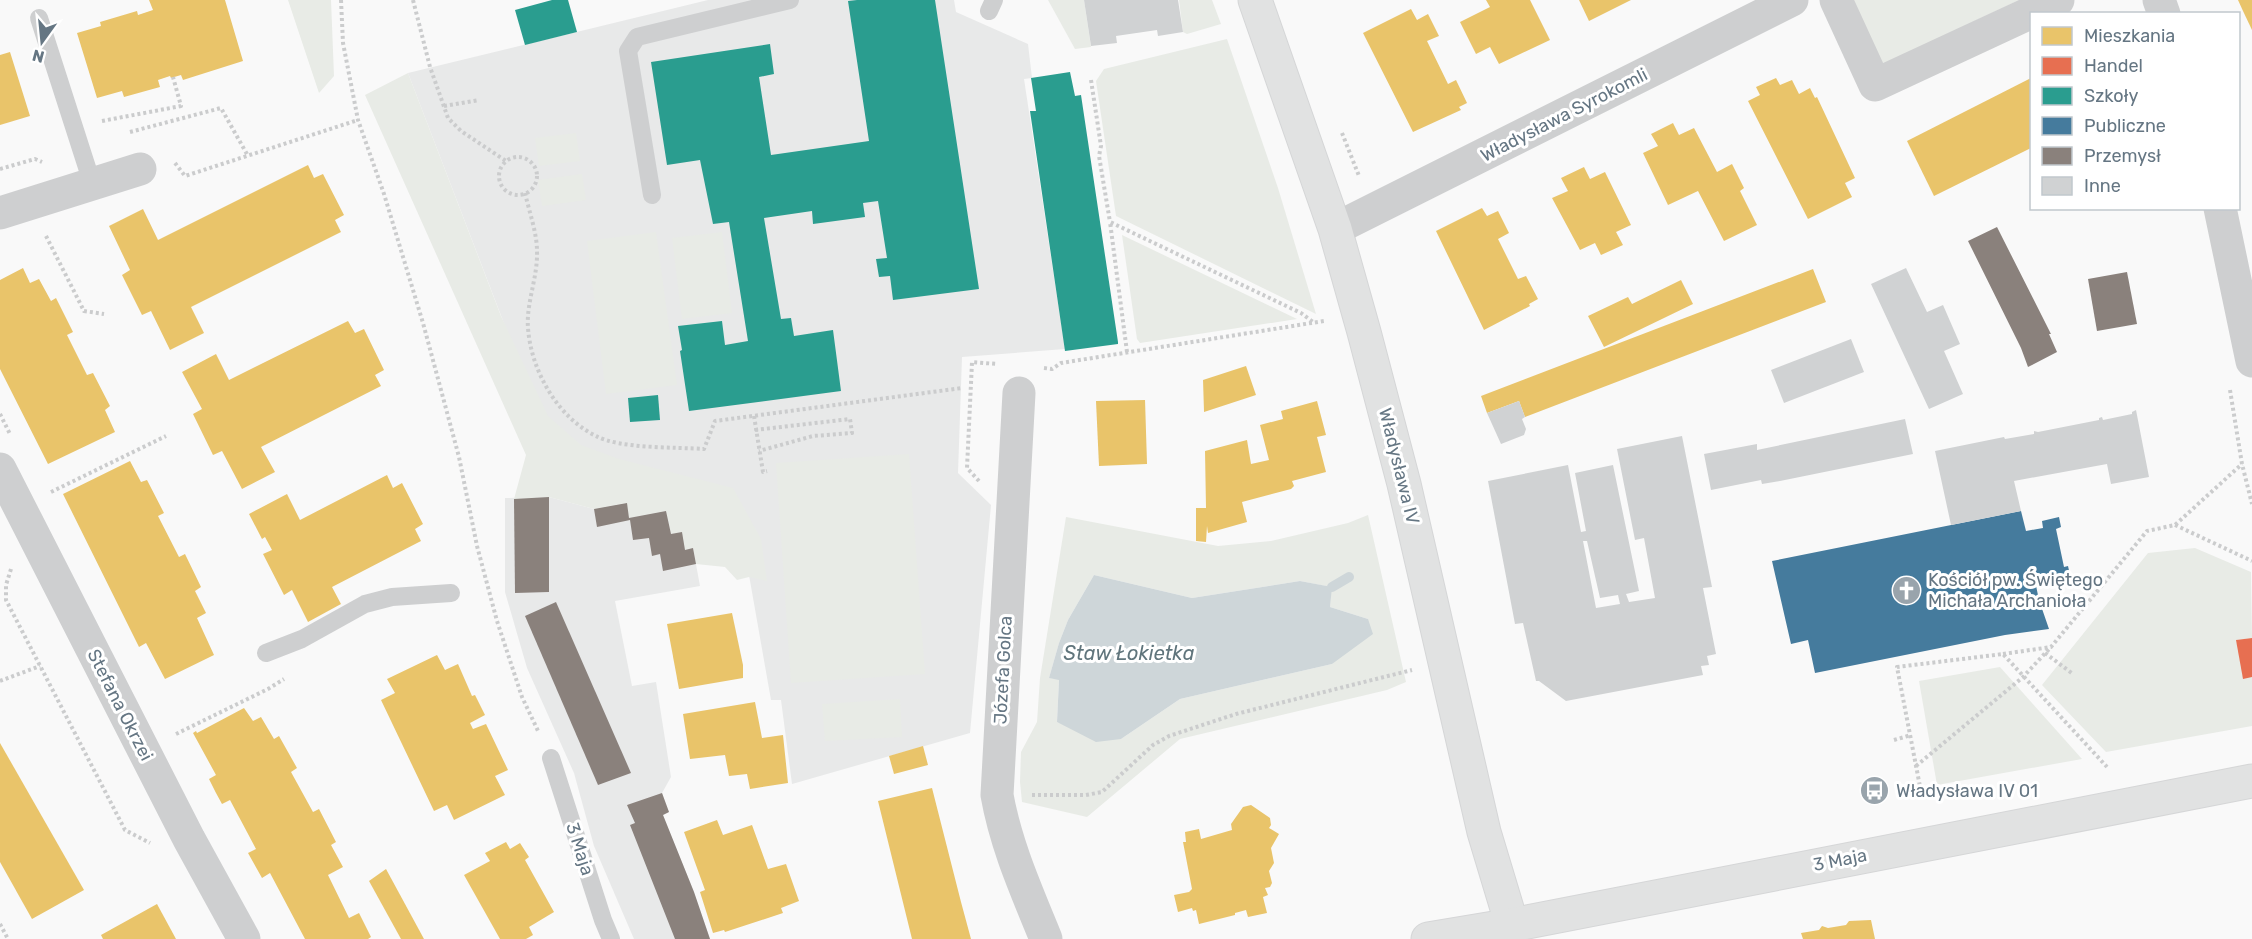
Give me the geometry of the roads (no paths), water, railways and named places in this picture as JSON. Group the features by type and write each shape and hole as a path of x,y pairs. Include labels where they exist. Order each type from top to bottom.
{"street":[{"name":"Władysława IV","path":"1255,0 1293,103 1335,229 1364,332 1404,484 1484,832 1513,932"},
{"name":"Władysława Syrokomli","path":"1335,229 1792,0"},
{"path":"1836,0 1875,85 2030,13"},
{"path":"2032,12 2058,0"},
{"path":"0,213 140,169"},
{"path":"2220,210 2252,361"},
{"name":"Józefa Golca","path":"1019,393 997,795 1001,819 1015,864 1046,939"},
{"name":"Stefana Okrzei","path":"0,469 189,839 244,939"},
{"name":"3 Maja","path":"1428,939 1513,932 2252,781"}],"lane":[{"path":"652,195 628,51 637,37 790,0"},
{"path":"39,18 92,183"},
{"path":"266,652 302,639 365,603 393,597 451,593"},
{"name":"3 Maja","path":"550,758 611,939"}],"water":[{"name":"Staw Łokietka","path":"1094,575 1192,598 1300,581 1332,587 1330,607 1368,619 1373,634 1332,664 1180,699 1121,739 1096,742 1057,722 1059,680 1049,678 1068,620"}],"waterway":[{"path":"1332,587 1349,577"}],"place":[{"name":"Kościół pw. Świętego Michała Archanioła","path":"1907,590"},
{"name":"Władysława IV 01","path":"1875,791"}]}
